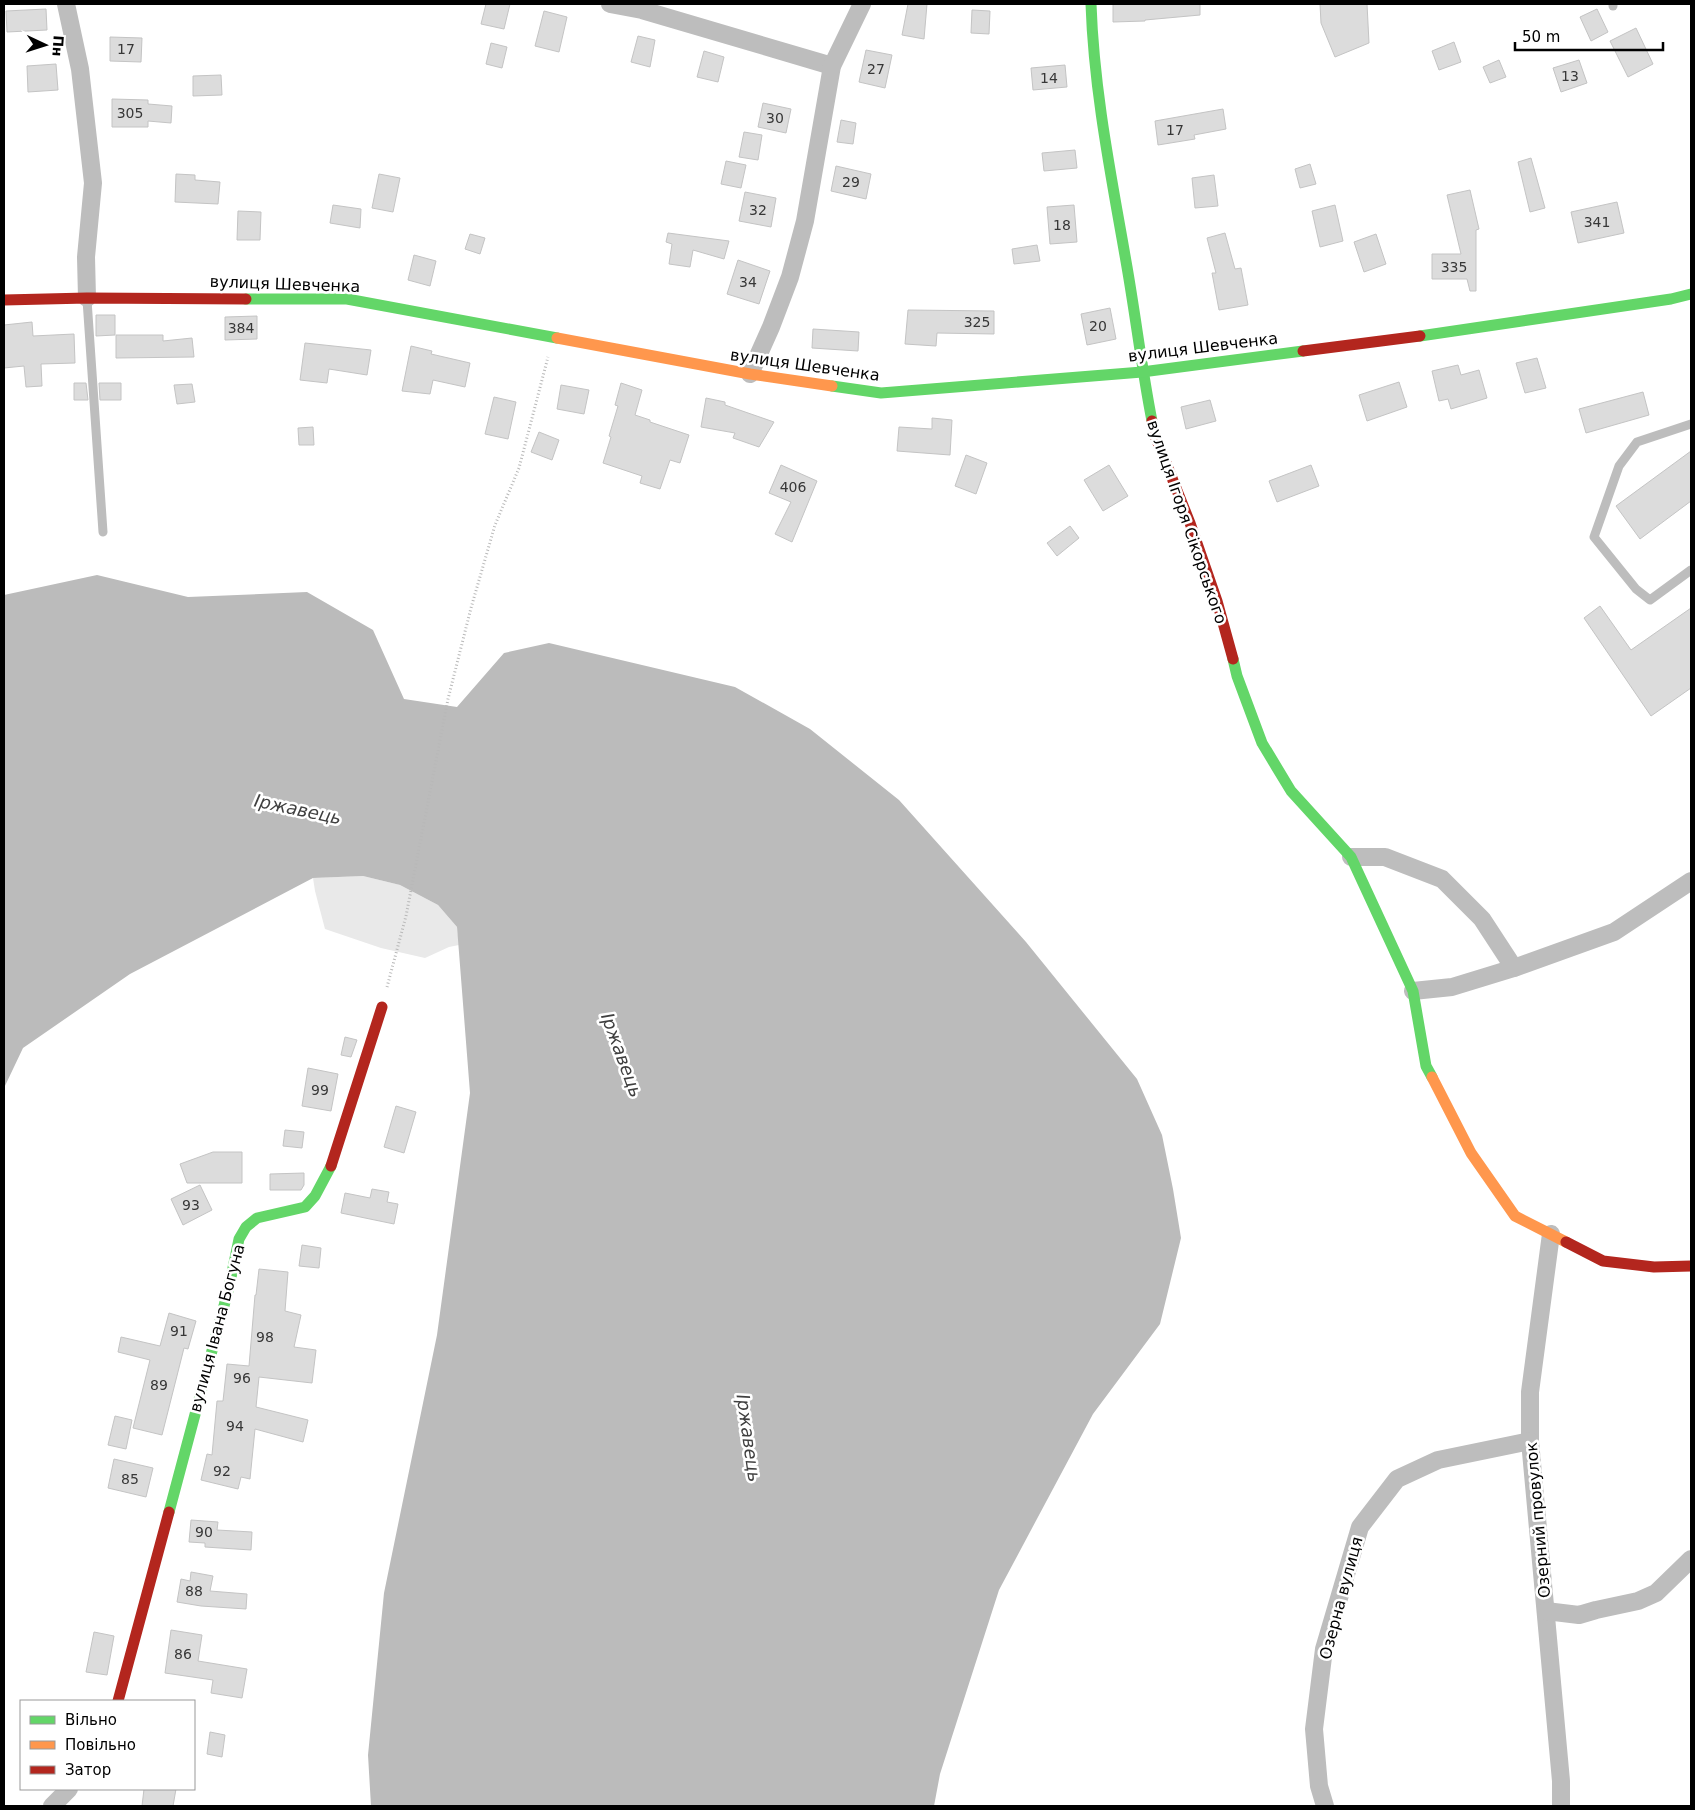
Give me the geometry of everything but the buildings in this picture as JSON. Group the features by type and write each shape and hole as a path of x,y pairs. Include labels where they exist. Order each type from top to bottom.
{"street":[{"path":"66,4 80,69 92,183 86,257 87,298"},
{"path":"610,4 651,13 832,66"},
{"path":"750,374 790,277 804,221 832,66 862,4"},
{"name":"вулиця Ігоря Сікорського","path":"1091,4 1092,39 1106,160 1127,268 1142,372 1154,433 1190,523 1217,601 1237,676 1262,743 1291,791 1351,857 1413,991 1426,1066 1471,1153 1516,1216 1603,1260 1654,1268 1691,1266"},
{"name":"вулиця Шевченка","path":"4,300 87,298 347,299 750,374 881,393 1142,372 1395,339 1671,299 1691,294"},
{"path":"1351,857 1386,857 1442,879 1482,918 1514,968"},
{"path":"1413,991 1452,987 1514,968 1614,932 1691,881"},
{"name":"вулиця Івана Богуна","path":"118,1700 229,1286 239,1239 246,1227 257,1218 305,1207 315,1196 334,1159 382,1007"},
{"name":"Озерний провулок","path":"1551,1234 1530,1392 1530,1441 1561,1782 1561,1806"},
{"name":"Озерна вулиця","path":"1325,1806 1319,1786 1314,1729 1324,1649 1360,1527 1397,1479 1438,1460 1530,1441"},
{"path":"1546,1611 1579,1615 1638,1601 1656,1593 1691,1559"},
{"path":"52,1806 68,1790"}],"lane":[{"path":"87,298 103,532"},
{"path":"1691,424 1637,442 1619,466 1594,537 1636,589 1650,600 1691,570"}],"path":[{"path":"382,1007 406,916 448,699 495,525 519,468 549,352 549,337"}],"shaded area":[{"path":"363,876 400,885 438,905 457,927 459,945 449,947 425,958 381,948 325,929 313,878"}],"water":[{"name":"Іржавець","path":"97,575 188,597 307,592 373,630 404,699 457,707 504,653 549,643 735,687 810,729 899,800 1026,942 1137,1079 1162,1135 1181,1238 1160,1324 1093,1414 999,1590 940,1774 934,1806 371,1806 368,1755 384,1593 437,1335 470,1093 457,927 438,905 400,885 363,876 313,878 130,974 23,1048 4,1088 4,595"}],"traffic: fast":[{"path":"1091,4 1100,103 1152,421"},
{"path":"1420,336 1671,299 1691,294"},
{"path":"246,299 347,299 557,338"},
{"path":"832,386 881,393 1142,372 1303,351"},
{"path":"1233,659 1237,676 1262,743 1291,791 1351,857 1413,991 1426,1066 1432,1077"},
{"path":"169,1512 229,1287 239,1239 246,1227 257,1218 305,1207 315,1196 331,1166"}],"traffic: slow":[{"path":"557,338 750,374 832,386"},
{"path":"1432,1077 1471,1153 1515,1216 1566,1242"}],"traffic: jam":[{"path":"4,300 87,298 246,299"},
{"path":"1303,351 1420,336"},
{"path":"1152,421 1154,433 1190,523 1217,601 1233,659"},
{"path":"331,1166 382,1007"},
{"path":"1566,1242 1603,1261 1654,1267 1691,1266"},
{"path":"118,1700 169,1512"}]}
